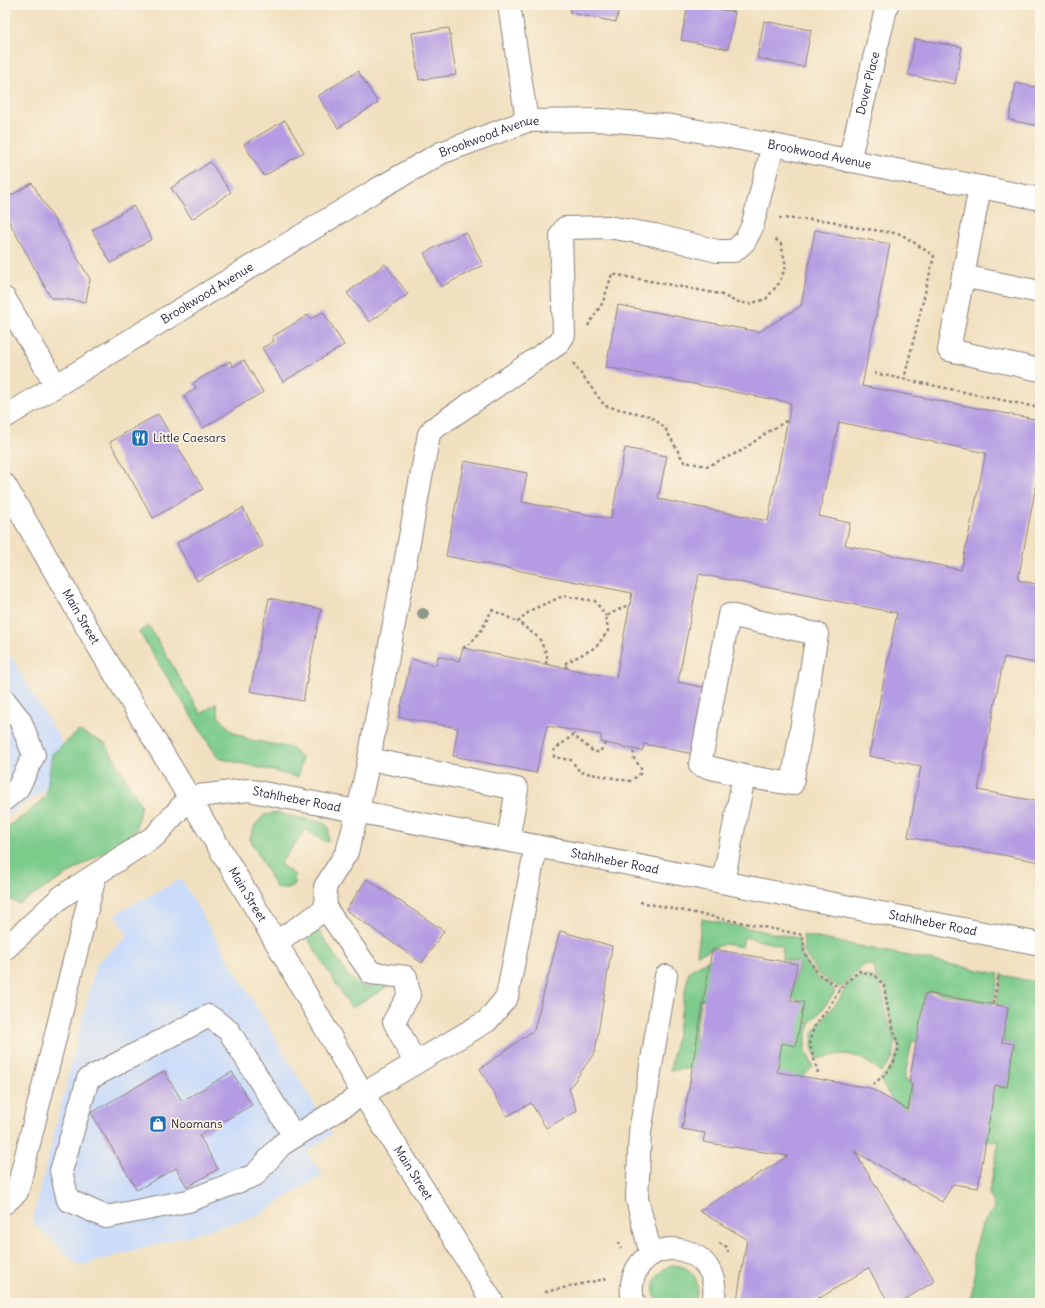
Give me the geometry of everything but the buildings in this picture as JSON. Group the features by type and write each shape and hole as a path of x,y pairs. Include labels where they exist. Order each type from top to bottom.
{"street":[{"path":"510,5 527,121"},
{"name":"Dover Place","path":"849,161 887,5"},
{"name":"Brookwood Avenue","path":"5,417 369,194 441,153 527,121 604,120 672,126 1040,199"},
{"path":"415,1063 394,1021 409,995 406,977 371,973 326,909 325,887 347,852 358,811 429,434 432,429 558,344 564,335 561,235 565,228 608,227 656,235 717,251 734,251 745,242 752,227 773,145"},
{"path":"980,187 949,350 1040,370"},
{"path":"963,276 1040,292"},
{"path":"5,299 56,385"},
{"name":"Main Street","path":"5,485 89,631 276,942 363,1094 436,1209 493,1303"},
{"path":"729,615 817,634 792,784 744,776 700,765 729,615"},
{"path":"5,701 20,720 34,755 18,788 5,799"},
{"path":"369,758 517,789 508,840"},
{"path":"724,882 744,776"},
{"name":"Stahlheber Road","path":"190,797 248,790 1040,944"},
{"path":"7,943 62,897 155,836 190,797"},
{"path":"294,1136 229,1032 209,1016 88,1079 61,1171 68,1200 106,1217 188,1201 255,1175 281,1145 294,1136 487,1021 508,997 536,846"},
{"path":"5,1203 17,1192 95,876"},
{"path":"276,942 326,909"},
{"path":"651,1255 637,1199 640,1139 666,976"},
{"path":"634,1303 632,1298 632,1286 635,1274 642,1263 651,1255 663,1250 676,1248 689,1252 700,1258 709,1268 714,1280 715,1293 713,1303"}],"path":[{"path":"778,218 832,221 900,234 934,256 904,379"},
{"path":"588,327 603,302 612,274 720,294 734,301 749,304 766,299 779,283 786,266 781,244 770,235"},
{"path":"570,360 605,406 650,416 665,428 684,462 708,466 741,451 766,433 788,420"},
{"path":"874,373 1040,408"},
{"path":"518,622 531,610 563,596 595,601 606,616 608,631 596,648 564,664 567,668"},
{"path":"606,616 630,604"},
{"path":"463,648 471,643 482,629 492,610 518,622 539,638 548,655 546,664"},
{"path":"605,743 600,752 594,752 573,735 554,750 554,757 571,760 580,772 630,781 640,774 641,768 633,757 634,749"},
{"path":"640,902 803,935 804,952 818,974 840,988"},
{"path":"818,1073 809,1042 815,1025 827,1010 840,988 859,971 876,976 884,986 889,1015 899,1048 893,1064 886,1074 872,1085"},
{"path":"993,1004 999,974"},
{"path":"619,1242 622,1253"},
{"path":"545,1292 611,1278"},
{"path":"818,1298 842,1303"}],"shaded area":[{"path":"5,647 77,768 5,818"},
{"path":"181,879 332,1134 307,1152 323,1175 255,1217 79,1266 32,1222 96,964 128,936 115,914"}],"green space":[{"path":"149,626 201,714 216,703 219,717 233,732 251,740 292,748 302,759 298,777 218,758 139,632"},
{"path":"79,731 106,744 141,805 135,833 19,904 5,897 5,828 28,813 46,796 52,754"},
{"path":"277,813 324,823 329,828 328,842 323,841 306,829 280,864 295,875 294,884 288,888 276,888 250,839 255,825 264,815"},
{"path":"702,919 798,938 802,955 811,969 819,979 829,983 835,992 811,1022 807,1033 805,1048 813,1067 803,1077 774,1085 782,1043 794,1044 803,1002 791,998 799,963 782,959 783,946 744,937 742,947 724,944 697,955"},
{"path":"314,923 348,976 366,988 387,977 392,984 351,1008 307,937"},
{"path":"803,935 999,974 993,1004 930,991 922,1043 912,1041 904,1080 912,1082 906,1111 892,1100 880,1079 886,1074 893,1064 899,1048 889,1015 885,986 876,976 874,966 864,964 859,971 840,988 818,974 804,952"},
{"path":"720,953 709,1000 701,999 694,1038 700,1040 695,1069 670,1070 689,971"},
{"path":"1002,975 1040,983 1040,1303 970,1303 975,1274 973,1256 982,1225 994,1208 989,1193 999,1141 986,1142 989,1127 983,1126 991,1085 1005,1087 1015,1044 1001,1041 1008,1008 996,1005"},
{"path":"869,976 877,980 881,987 886,1016 895,1042 893,1057 888,1066 880,1072 872,1065 848,1054 840,1054 817,1059 812,1047 813,1034 819,1023 839,1000 847,984 858,977"},
{"path":"672,1265 685,1268 691,1272 696,1280 696,1295 691,1303 660,1303 656,1298 654,1286 657,1276"}],"place":[{"name":"Little Caesars","path":"140,438"},
{"name":"Noomans","path":"158,1124"}]}
